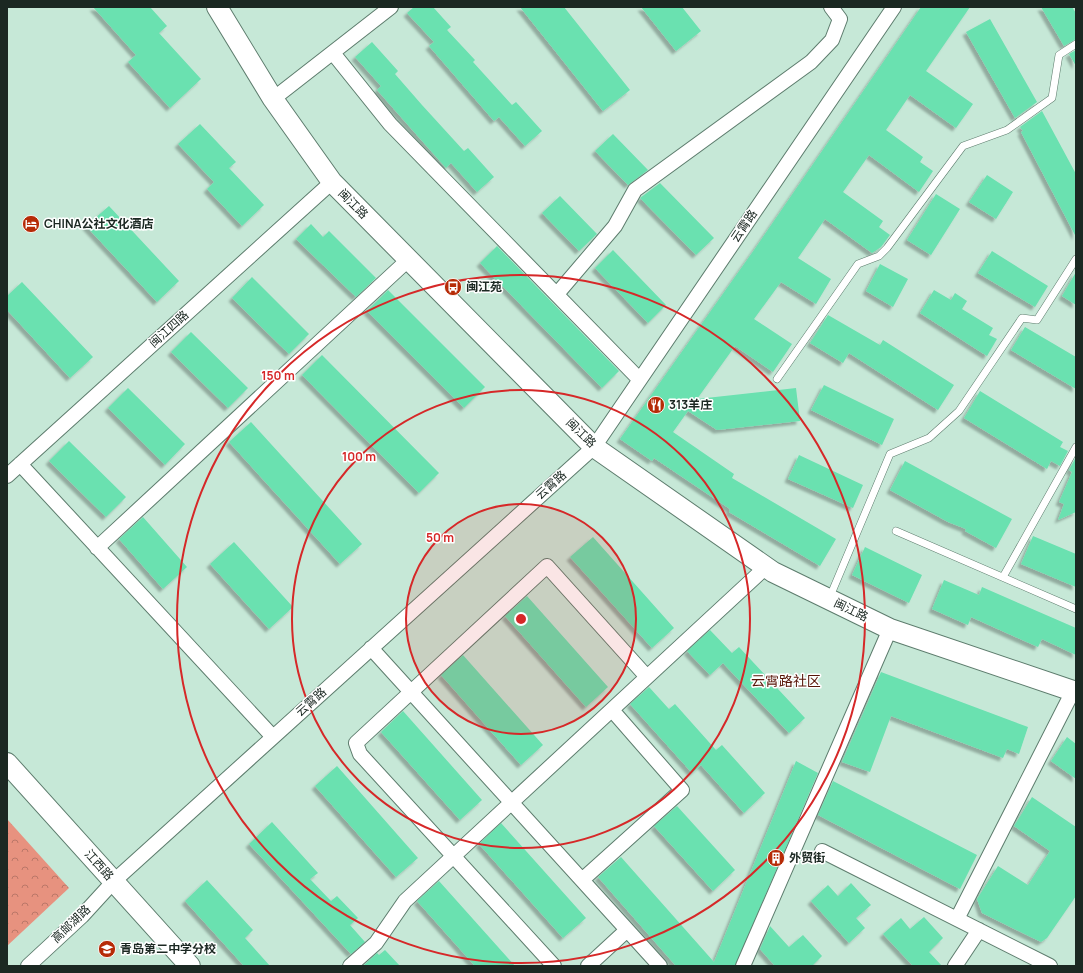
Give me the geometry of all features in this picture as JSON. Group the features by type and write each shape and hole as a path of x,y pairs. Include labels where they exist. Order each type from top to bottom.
{"street":[{"name":"闽江路","path":"217,7 273,99 332,182 594,447 766,567 829,599 890,629 1075,691"},
{"path":"273,99 391,7"},
{"path":"557,294 615,226 635,190 811,62 832,40 840,19 831,7"},
{"name":"云霄路","path":"114,881 594,447 894,7"},
{"path":"333,52 390,124 639,379"},
{"name":"闽江四路","path":"7,476 332,182"},
{"path":"97,548 408,260"},
{"path":"20,464 273,737"},
{"path":"554,966 360,754 356,743 547,566 647,677"},
{"path":"350,966 376,943 405,901 766,567"},
{"path":"743,966 890,629"},
{"path":"370,648 412,692 660,966"},
{"path":"957,919 1075,691"},
{"path":"582,880 682,790 612,710"},
{"name":"江西路","path":"7,763 190,966"},
{"path":"822,851 1050,966"},
{"name":"高邮湖路","path":"28,966 82,916 114,881"},
{"path":"588,966 627,930"},
{"path":"956,966 979,930"}],"lane":[{"path":"777,379 858,264 879,256 887,248 963,146 1007,130 1052,98 1059,55 1076,44"},
{"path":"829,599 890,454 929,438 959,411 1022,318 1037,320 1076,259"},
{"path":"1002,577 1076,446"},
{"path":"896,531 1076,609"}],"green space":[{"path":"7,819 69,888 7,946"}],"building":[{"path":"93,7 150,7 167,26 159,33 201,79 170,108 128,62 136,55"},
{"path":"414,7 433,7 451,27 447,30 475,60 473,62 512,105 516,102 542,131 525,146 499,117 494,121 429,46 434,42 407,13"},
{"path":"520,7 564,7 630,90 603,111"},
{"path":"641,7 682,7 701,31 676,51"},
{"path":"921,7 970,7 926,71 973,104 956,128 910,95 886,130 923,157 920,162 933,171 919,192 869,155 843,192 883,221 879,227 890,235 881,247 872,253 825,219 798,258 831,279 816,304 781,282 754,319 792,344 773,372 735,346 697,399 796,388 800,421 717,430 688,411 673,432 734,474 732,478 836,539 820,566 729,512 730,509 654,458 652,461 620,439 754,250"},
{"path":"1041,7 1072,7 1076,13 1076,39 1064,46"},
{"path":"990,19 1037,102 1015,118 966,32"},
{"path":"372,42 398,71 395,74 422,105 464,151 468,148 494,177 477,192 451,163 446,168 377,90 381,86 355,57"},
{"path":"1076,50 1076,66 1069,54"},
{"path":"1042,111 1076,174 1076,237 1021,132 1023,131 1020,127"},
{"path":"200,124 236,162 229,168 264,205 242,226 207,189 214,182 178,144"},
{"path":"613,134 648,170 628,185 595,151"},
{"path":"987,175 1013,192 996,219 969,202"},
{"path":"660,183 714,238 696,255 640,198"},
{"path":"936,194 960,209 931,255 907,240"},
{"path":"560,196 597,234 579,251 542,213"},
{"path":"109,206 179,281 157,302 86,226"},
{"path":"311,224 323,237 329,231 376,278 356,297 296,239"},
{"path":"497,246 619,371 602,388 480,263"},
{"path":"613,250 666,305 648,323 595,268"},
{"path":"992,251 1048,286 1035,307 978,273"},
{"path":"880,264 908,279 893,307 866,291"},
{"path":"1076,272 1076,305 1062,296"},
{"path":"252,277 309,334 289,354 232,298"},
{"path":"22,282 93,357 70,378 7,310 7,296"},
{"path":"388,290 485,387 464,408 367,311"},
{"path":"934,290 951,300 955,293 967,301 962,309 993,328 989,335 997,339 987,356 920,313"},
{"path":"828,315 880,345 883,340 954,385 938,410 849,353 843,363 810,343"},
{"path":"1025,327 1076,357 1076,389 1011,350"},
{"path":"191,332 248,388 228,408 171,352"},
{"path":"322,355 439,473 419,493 302,375"},
{"path":"824,385 894,419 882,445 811,410"},
{"path":"128,388 185,444 165,465 108,408"},
{"path":"980,391 1063,442 1060,447 1068,451 1060,466 1051,461 1047,469 964,418"},
{"path":"251,422 362,544 340,564 229,442"},
{"path":"69,441 126,497 106,517 49,461"},
{"path":"799,455 863,485 853,508 788,479"},
{"path":"1076,457 1076,512 1058,520 1064,504 1059,502 1072,472 1069,470"},
{"path":"905,461 1012,519 996,548 965,531 966,529 948,522 890,490"},
{"path":"143,517 187,567 163,589 119,539"},
{"path":"1033,536 1076,554 1076,587 1021,564"},
{"path":"593,537 674,628 652,648 570,557"},
{"path":"234,542 293,607 269,629 210,564"},
{"path":"865,547 922,575 909,603 852,575"},
{"path":"944,580 979,595 982,587 1076,628 1076,655 1042,639 1038,647 971,617 968,625 932,609"},
{"path":"527,596 608,687 586,707 505,616"},
{"path":"710,630 732,653 739,647 805,718 789,733 723,663 710,675 687,651"},
{"path":"463,655 543,745 521,765 441,675"},
{"path":"881,672 1028,727 1019,754 1007,749 1003,758 891,716 870,772 842,762"},
{"path":"649,687 669,709 675,704 716,750 722,745 765,793 744,813 701,765 692,773 630,704"},
{"path":"403,711 482,800 460,820 381,732"},
{"path":"1067,737 1076,744 1076,779 1051,761"},
{"path":"796,761 818,773 735,966 676,966 598,877 621,857 714,962"},
{"path":"337,766 418,858 396,877 315,786"},
{"path":"833,781 977,855 960,889 818,815"},
{"path":"1032,797 1076,827 1076,896 1047,938 1041,942 982,913 977,899 998,866 1028,885 1050,851 1014,826"},
{"path":"677,806 735,870 713,891 654,826"},
{"path":"272,822 318,873 310,879 331,901 337,896 358,918 350,925 365,942 351,954 249,844"},
{"path":"501,823 586,918 563,938 479,844"},
{"path":"207,880 253,930 245,938 270,966 244,966 185,901"},
{"path":"439,881 515,966 475,966 417,901"},
{"path":"851,883 871,905 856,918 865,928 849,943 811,901 828,885 838,896"},
{"path":"924,917 943,938 929,952 942,966 913,966 883,934 901,918 910,929"},
{"path":"770,926 789,947 803,935 822,956 812,966 775,966 760,949"},
{"path":"385,950 400,966 363,966 377,953 379,955"}],"place":[{"name":"CHINA公社文化酒店","path":"31,224"},
{"name":"闽江苑","path":"453,287"},
{"name":"313羊庄","path":"656,405"},
{"name":"外贸街","path":"776,858"},
{"name":"青岛第二中学分校","path":"107,949"}],"district":[{"name":"云霄路社区","path":"786,681"}]}
